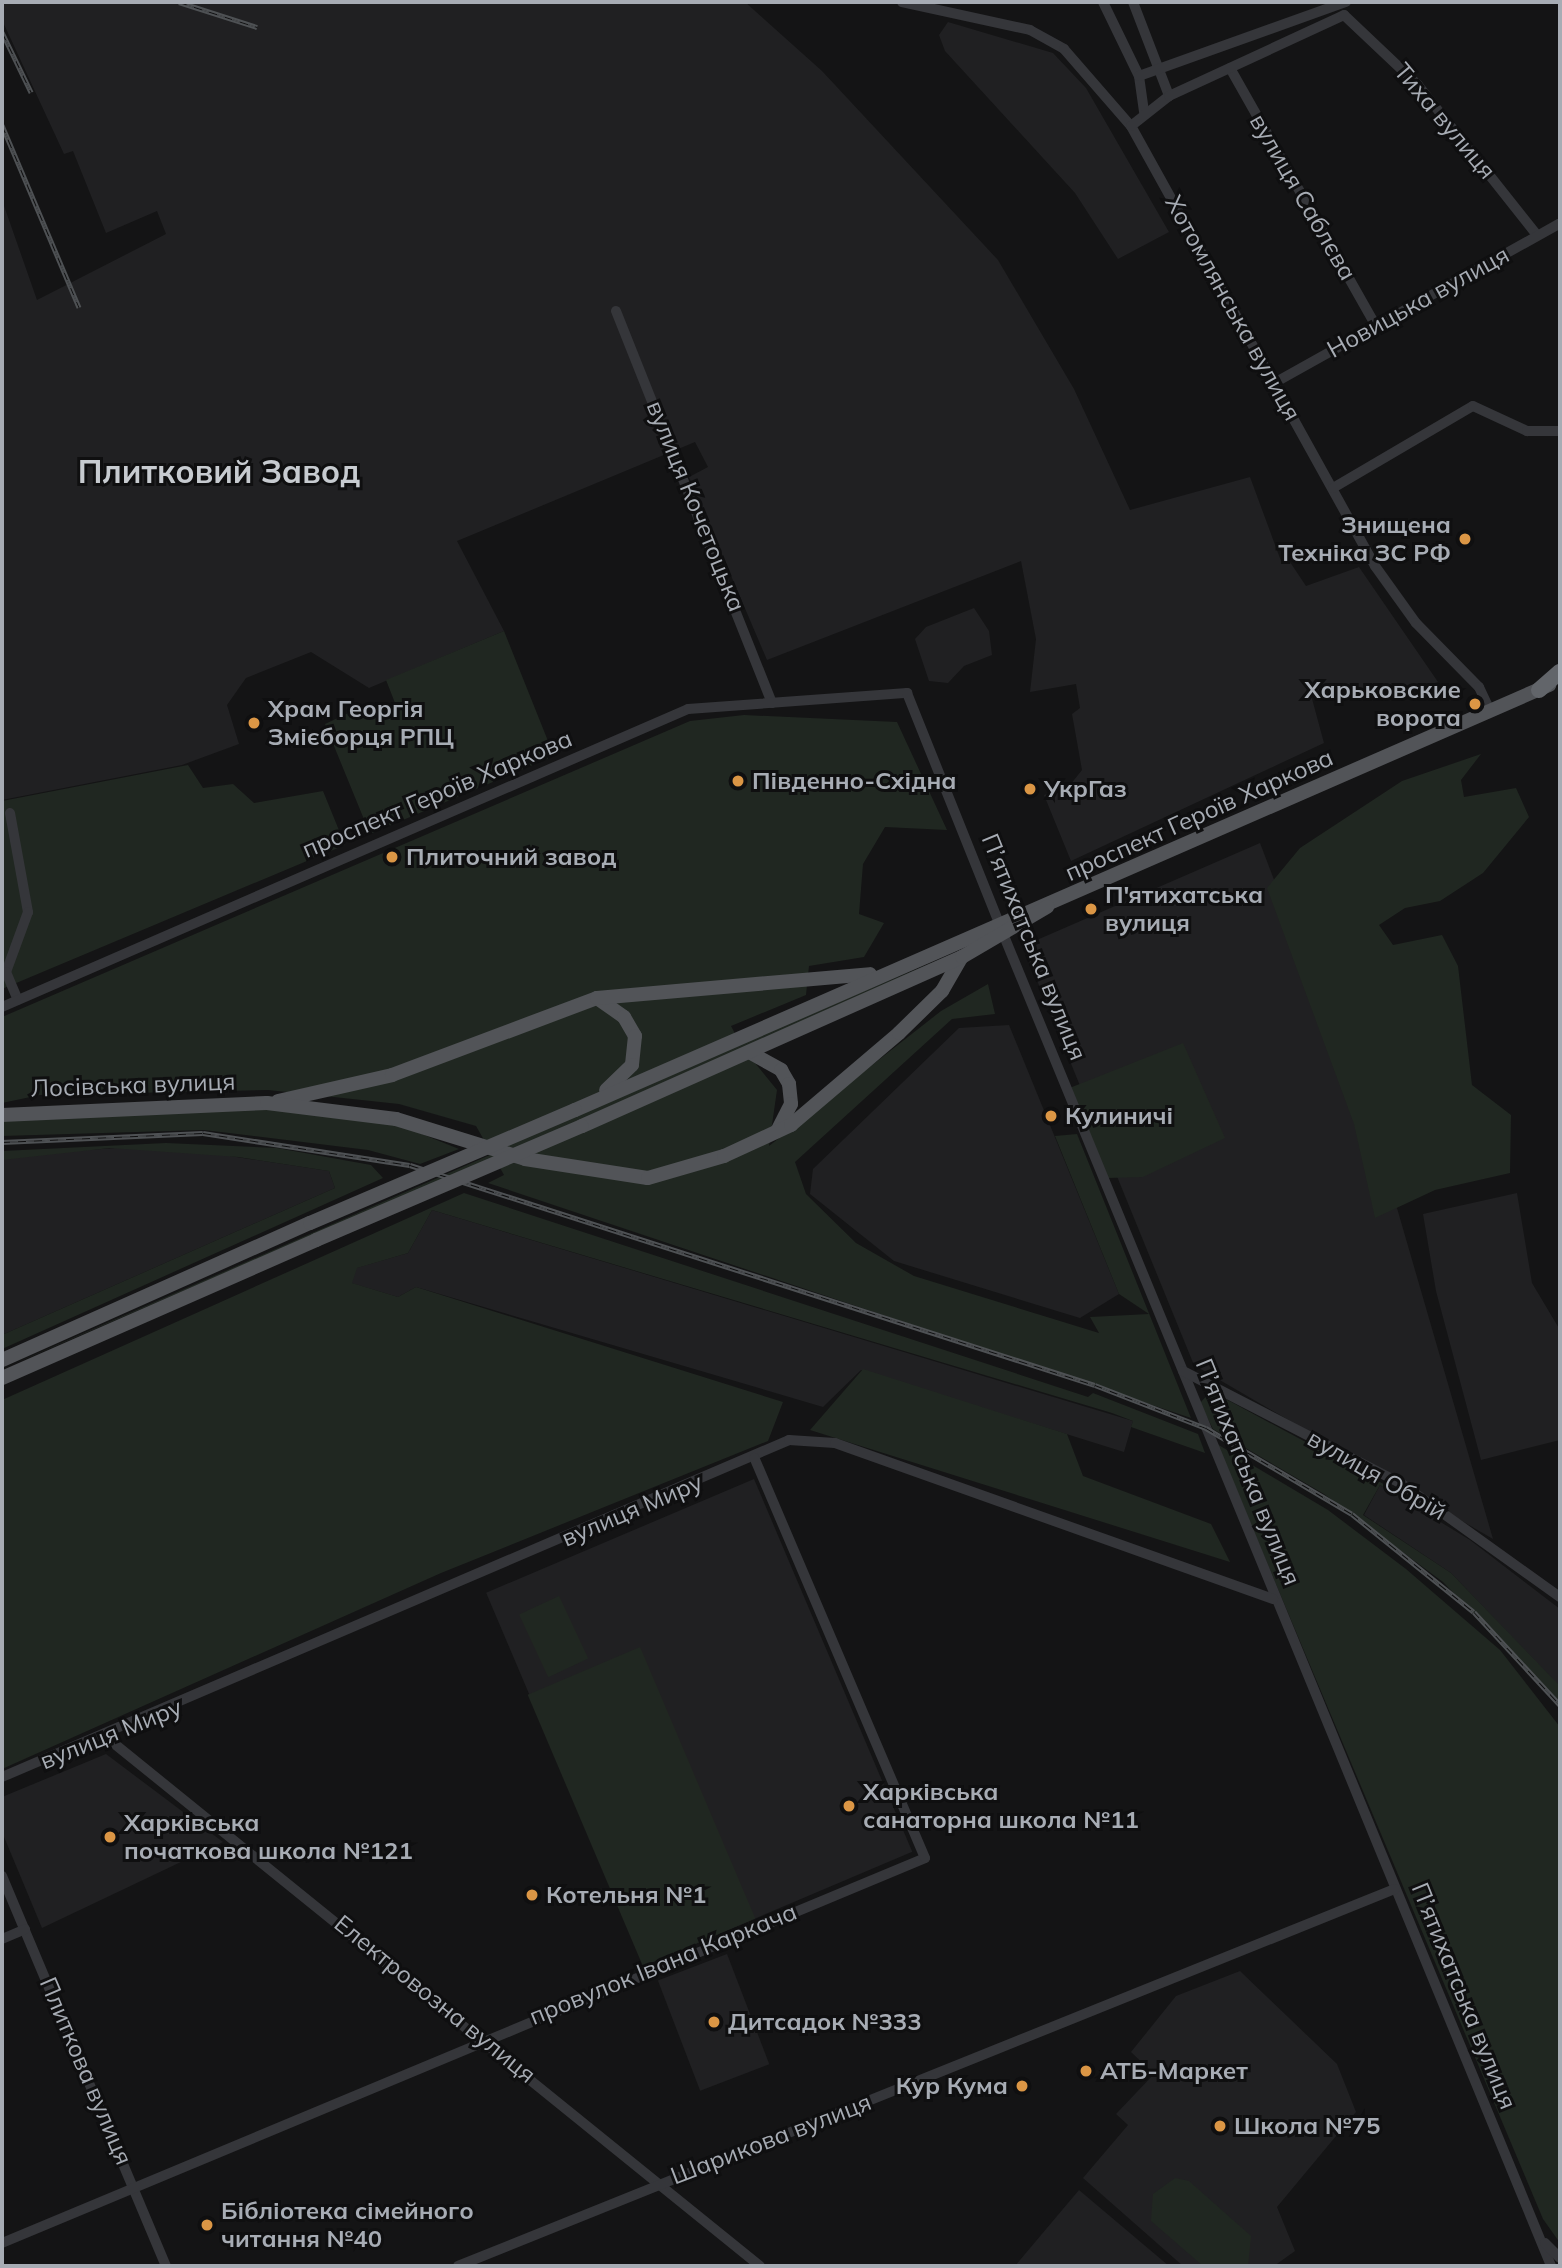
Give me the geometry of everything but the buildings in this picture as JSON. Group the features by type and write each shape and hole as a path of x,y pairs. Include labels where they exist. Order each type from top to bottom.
{"highway":[{"path":"1539,690 1560,672"}],"main road":[{"name":"проспект Героїв Харкова","path":"2,1360 310,1223 575,1110 878,973 998,921 1048,906 1560,680"},
{"name":"проспект Героїв Харкова","path":"2,1378 582,1126 962,957 1004,936 1048,906"},
{"name":"П’ятихатська вулиця","path":"998,921 1004,936"},
{"path":"267,1103 396,1119 525,1159 619,1179 673,1174 777,1131 899,1033 942,991 962,957"},
{"path":"267,1103 391,1075 597,998 878,973"},
{"path":"592,1102 632,1065 635,1036 624,1017 597,998"},
{"path":"749,1052 780,1070 789,1084 791,1104 777,1131"},
{"name":"Лосівська вулиця","path":"2,1115 267,1103"}],"street":[{"name":"Хотомлянська вулиця","path":"902,2 1030,30 1064,49 1131,126 1276,382 1375,566 1416,623 1479,687 1490,712"},
{"path":"1103,2 1139,76 1144,113"},
{"path":"1133,2 1162,67 1169,96"},
{"path":"1139,76 1346,2"},
{"name":"Тиха вулиця","path":"1230,68 1345,15 1418,85 1537,235"},
{"path":"1131,126 1144,113 1169,96 1230,68"},
{"name":"вулиця Саблєва","path":"1230,68 1376,326"},
{"name":"Новицька вулиця","path":"1276,382 1560,223"},
{"name":"вулиця Кочетоцька","path":"616,311 772,703"},
{"path":"1333,488 1473,406 1527,431 1560,431"},
{"name":"проспект Героїв Харкова","path":"2,1007 688,709 907,693"},
{"name":"П’ятихатська вулиця","path":"907,693 998,921"},
{"path":"10,813 28,912 6,972 18,1000"},
{"name":"П’ятихатська вулиця","path":"1004,936 1183,1371 1273,1599 1551,2266"},
{"name":"вулиця Обрій","path":"1183,1371 1402,1484 1560,1597"},
{"name":"вулиця Миру","path":"2,1777 106,1737 754,1458 789,1440 835,1443 1273,1599"},
{"name":"провулок Івана Каркача","path":"2,2243 483,2038 925,1858 754,1458"},
{"name":"Електровозна вулиця","path":"106,1737 483,2038 760,2266"},
{"name":"Плиткова вулиця","path":"2,1876 166,2266"},
{"name":"Шарикова вулиця","path":"458,2266 660,2182 1395,1889"},
{"path":"2,1939 25,1929"},
{"path":"1541,2239 1560,2258"}],"shaded area":[{"path":"2,2 745,2 822,71 998,260 1074,389 1130,510 1250,477 1281,561 1288,559 1306,586 1359,567 1438,682 1416,689 1311,695 1324,743 1071,861 1044,795 1070,785 1082,770 1072,714 1080,708 1076,684 1030,692 1036,639 1021,561 767,660 689,477 708,467 695,442 457,541 504,631 369,688 311,652 246,678 227,705 239,744 182,765 2,800 2,200 37,300 166,234 157,211 106,233 73,151 64,154 2,20"},
{"path":"948,22 1053,53 1086,88 1169,232 1118,259 1075,193 945,51 939,35"},
{"path":"974,608 989,631 992,655 964,666 948,683 929,681 915,639 926,627"},
{"path":"504,631 554,756 370,834 325,724 359,708 382,718 397,708 386,680"},
{"path":"744,715 897,722 947,830 885,827 863,864 859,914 884,923 864,957 809,966 806,995 731,1026 740,1043 972,946 743,1048 777,1090 769,1146 941,1011 988,984 995,1014 952,1019 795,1162 806,1194 856,1243 914,1276 1099,1333 1090,1317 1149,1314 1119,1294 1055,1136 1077,1134 1191,1418 488,1183 504,1175 494,1157 2,1369 492,1154 476,1126 399,1104 268,1090 40,1095 2,1103 2,1017 690,721"},
{"path":"1481,754 1461,780 1464,797 1516,788 1529,817 1483,873 1440,901 1405,908 1379,925 1393,945 1442,935 1458,966 1472,1085 1511,1115 1510,1173 1435,1190 1375,1218 1354,1124 1267,888 1300,848 1402,781"},
{"path":"188,765 203,788 233,784 254,803 323,791 345,845 2,989 2,801"},
{"path":"1260,843 1390,1184 1493,1539 1194,1365 1023,946"},
{"path":"1009,1025 1119,1294 1080,1318 894,1261 810,1194 813,1169 959,1028"},
{"path":"1183,1043 1225,1138 1143,1177 1108,1178 1067,1089"},
{"path":"238,1106 392,1122 459,1149 420,1164 368,1150 204,1130 2,1136 2,1118"},
{"path":"166,1143 277,1148 371,1165 383,1178 2,1349 2,1335 335,1188 329,1171 238,1157 110,1148 2,1160 2,1151"},
{"path":"158,1145 329,1171 335,1188 2,1335 2,1156"},
{"path":"464,1193 1088,1397 1093,1393 1198,1434 1205,1453 1131,1427 1133,1421 1112,1413 432,1210 408,1253 357,1268 352,1283 398,1297 416,1287 783,1402 768,1441 441,1573 2,1769 2,1400"},
{"path":"1517,1193 1532,1283 1560,1330 1560,1440 1481,1460 1436,1291 1423,1214"},
{"path":"432,1210 1133,1421 1124,1452 861,1370 823,1407 416,1287 398,1297 351,1283 356,1268 408,1253"},
{"path":"863,1369 1067,1434 1083,1476 1211,1524 1230,1562 810,1430"},
{"path":"1211,1391 1441,1515 1435,1519 1380,1485 1363,1515 1451,1573 1560,1686 1560,1703 1443,1582 1324,1494 1213,1429 1200,1403"},
{"path":"1217,1444 1328,1510 1406,1569 1500,1650 1560,1727 1560,2243 1543,2219"},
{"path":"754,1479 912,1852 644,1966 486,1593"},
{"path":"1380,1485 1470,1540 1560,1609 1560,1687 1451,1573 1364,1515"},
{"path":"559,1596 588,1659 548,1677 519,1615"},
{"path":"640,1647 755,1919 643,1966 528,1695"},
{"name":"Харківська початкова школа №121","path":"106,1754 223,1842 42,1928 2,1832 2,1797"},
{"name":"Дитсадок №333","path":"727,1954 769,2064 700,2091 658,1981"},
{"path":"1240,1971 1337,2064 1356,2112 1277,2207 1295,2251 1274,2266 1183,2266 1083,2178 1128,2125 1116,2114 1154,2074 1131,2052 1176,1996"},
{"path":"1175,2178 1189,2181 1251,2236 1248,2266 1203,2266 1151,2221 1153,2194"},
{"path":"1079,2190 1169,2266 1015,2266"}],"railway":[{"path":"179,2 257,27"},
{"path":"2,32 31,92"},
{"path":"2,125 79,307"},
{"path":"2,1142 203,1133 410,1165 1095,1385 1206,1428 1352,1514 1474,1612 1560,1705"}],"place":[{"name":"Знищена Техніка ЗС РФ","path":"1465,539"},
{"name":"Харьковские ворота","path":"1475,704"},
{"name":"Храм Георгія Змієборця РПЦ","path":"254,723"},
{"name":"Південно-Східна","path":"738,781"},
{"name":"УкрГаз","path":"1030,789"},
{"name":"Плиточний завод","path":"392,857"},
{"name":"П'ятихатська вулиця","path":"1091,909"},
{"name":"Кулиничі","path":"1051,1116"},
{"name":"Харківська санаторна школа №11","path":"849,1806"},
{"name":"Харківська початкова школа №121","path":"110,1837"},
{"name":"Котельня №1","path":"532,1895"},
{"name":"Дитсадок №333","path":"714,2022"},
{"name":"АТБ-Маркет","path":"1086,2071"},
{"name":"Кур Кума","path":"1022,2086"},
{"name":"Школа №75","path":"1220,2126"},
{"name":"Бібліотека сімейного читання №40","path":"207,2225"}],"district":[{"name":"Плитковий Завод","path":"219,471"}]}
